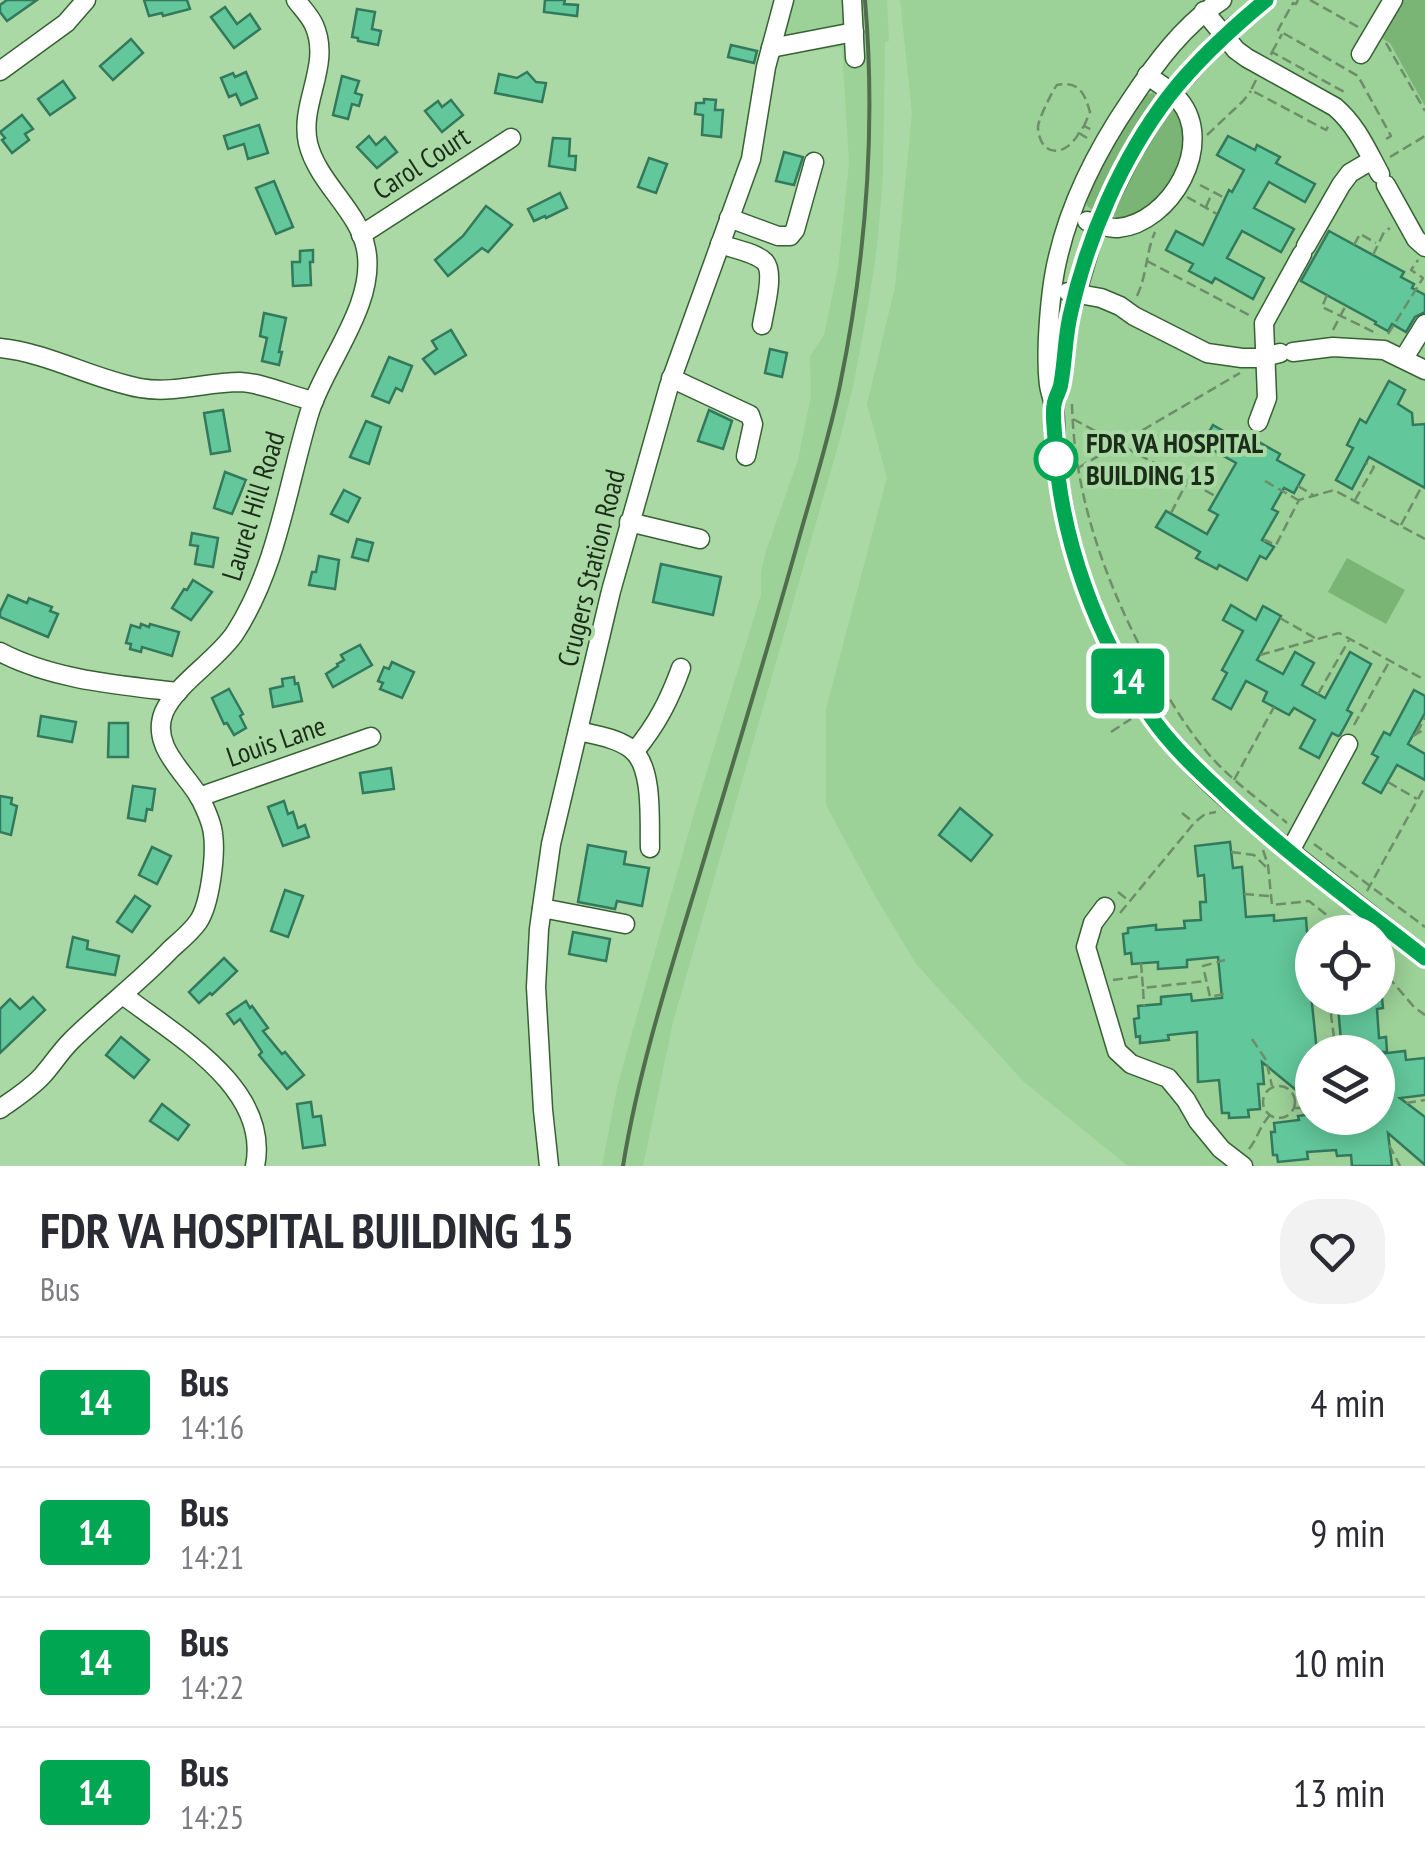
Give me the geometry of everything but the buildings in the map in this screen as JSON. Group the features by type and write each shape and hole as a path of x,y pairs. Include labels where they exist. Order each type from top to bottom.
{"street":[{"path":"0,71 66,24 86,0"},
{"name":"Laurel Hill Road","path":"0,1109 40,1079 69,1043 152,970 199,922 210,892 213,833 199,797 166,748 160,730 164,711 233,636 256,596 274,550 314,401 348,335 366,280 366,250 361,234 312,158 307,139 306,118 321,58 314,25 296,0"},
{"name":"Crugers Station Road","path":"550,1166 536,987 551,844 629,522 672,378 751,158 784,0"},
{"path":"852,0 855,58"},
{"path":"1266,0 1224,35 1171,93 1145,132 1098,223 1069,319 1056,459 1073,547 1101,627 1124,675 1154,720 1178,751 1252,821 1425,958"},
{"path":"1361,54 1393,0"},
{"path":"1216,3 1224,35 1236,50 1260,68 1335,107 1355,127 1421,254"},
{"path":"1063,404 1048,382 1050,308 1058,257 1083,185 1111,129 1147,76 1216,3"},
{"path":"771,48 854,32"},
{"path":"1071,217 1114,228 1135,224 1170,199 1190,157 1192,133 1180,101 1147,76"},
{"name":"Carol Court","path":"361,234 511,138"},
{"path":"730,218 778,236 793,234 814,162"},
{"path":"1258,422 1280,354 1264,323 1341,185 1350,174 1380,170"},
{"path":"720,244 760,259 768,267 762,325"},
{"path":"1053,289 1101,298 1207,353 1242,358 1353,347 1384,350 1425,370"},
{"path":"1404,358 1425,324"},
{"path":"0,348 26,351 141,388 169,391 240,382 314,401"},
{"path":"672,378 750,415 753,424 746,456"},
{"path":"629,522 700,539"},
{"path":"0,652 48,671 178,692"},
{"path":"635,752 669,703 681,668"},
{"path":"578,731 616,742 635,752 642,762 648,790 650,848"},
{"path":"1290,851 1351,735"},
{"name":"Louis Lane","path":"199,797 371,737"},
{"path":"542,908 625,924"},
{"path":"1112,911 1093,923 1086,947 1117,1051 1132,1064 1168,1078 1198,1122 1241,1164"},
{"path":"123,995 212,1064 237,1090 254,1122 256,1166"}],"path":[{"path":"1298,0 1292,3 1278,30 1358,76 1391,136 1382,142"},
{"path":"1310,0 1362,29"},
{"path":"1266,63 1283,33"},
{"path":"1379,39 1388,44 1425,111"},
{"path":"1272,52 1347,96"},
{"path":"1204,139 1243,102 1257,78"},
{"path":"1080,133 1072,146 1054,151 1046,148 1038,132 1038,121 1057,85 1070,83 1079,89 1090,112 1084,126"},
{"path":"1252,90 1326,130 1332,120"},
{"path":"1380,170 1425,136"},
{"path":"1194,182 1225,198"},
{"path":"1206,207 1213,192"},
{"path":"1186,196 1217,214"},
{"path":"1133,304 1143,284 1150,242 1158,226"},
{"path":"1373,254 1384,232"},
{"path":"1354,244 1360,234 1378,244"},
{"path":"1327,295 1322,307 1386,338 1422,278 1411,270 1421,254"},
{"path":"1147,261 1258,320"},
{"path":"1333,327 1346,305"},
{"path":"1077,469 1249,368"},
{"path":"1063,404 1072,418 1077,469 1096,540 1126,620 1167,696 1209,756 1296,830"},
{"path":"1072,418 1217,497"},
{"path":"1354,501 1374,467 1366,463"},
{"path":"1170,513 1188,481"},
{"path":"1264,481 1300,500 1335,491 1425,539"},
{"path":"1335,491 1340,482"},
{"path":"1298,486 1314,496"},
{"path":"1400,526 1422,486"},
{"path":"1264,542 1276,545 1300,500"},
{"path":"1086,543 1096,540"},
{"path":"1280,618 1316,639"},
{"path":"1260,655 1339,632 1425,680"},
{"path":"1318,694 1350,638"},
{"path":"1351,735 1390,661"},
{"path":"1234,780 1274,707"},
{"path":"1111,732 1140,712"},
{"path":"1425,717 1415,734 1425,729"},
{"path":"1388,782 1418,799"},
{"path":"1363,896 1423,790"},
{"path":"1112,911 1129,901 1194,823 1204,814 1221,812"},
{"path":"1182,813 1194,823"},
{"path":"1304,836 1425,927"},
{"path":"1258,842 1268,869 1272,905 1309,901 1327,915"},
{"path":"1231,852 1254,855 1268,869"},
{"path":"1118,892 1129,901"},
{"path":"1244,894 1272,896"},
{"path":"1224,960 1202,966 1210,997 1224,994"},
{"path":"1141,963 1144,1006"},
{"path":"1102,981 1142,976"},
{"path":"1143,988 1206,982"},
{"path":"1395,985 1425,1016"},
{"path":"1252,1039 1266,1060 1273,1088"},
{"path":"1284,1087 1294,1098 1294,1108 1285,1117 1274,1118 1263,1100 1268,1091 1284,1087"},
{"path":"1406,1103 1425,1100"},
{"path":"1241,1164 1257,1139 1259,1127 1270,1115"},
{"path":"1389,1145 1400,1166"}],"shaded area":[{"path":"793,0 887,0 883,176 869,301 838,446 673,1022 643,1166 602,1166 634,1026 761,595 765,554 798,460 811,396 810,356 824,335 838,269 849,163 842,47 781,55"},
{"path":"900,0 1425,0 1425,1166 1128,1166 1023,1081 917,965 875,896 826,805 826,709 887,478 867,404 895,287 912,113"},
{"path":"1399,0 1425,0 1425,106 1390,43 1379,37"},
{"path":"1153,93 1158,97 1098,210 1091,209 1087,206 1088,194 1107,149 1141,96"},
{"path":"1172,107 1179,108 1186,119 1185,161 1153,210 1117,221 1112,211 1136,160"},
{"path":"1347,558 1405,590 1386,624 1328,592"}],"railway":[{"path":"623,1166 657,1018 840,385 866,193 869,97 865,0"}],"bus line":[{"name":"14","path":"1266,0 1224,35 1171,93 1131,156 1098,223 1069,319 1060,388 1054,404 1056,459 1073,547 1086,588 1124,675 1154,720 1178,751 1252,821 1425,958"}],"place":[{"name":"FDR VA HOSPITAL BUILDING 15","path":"1056,459"}]}
